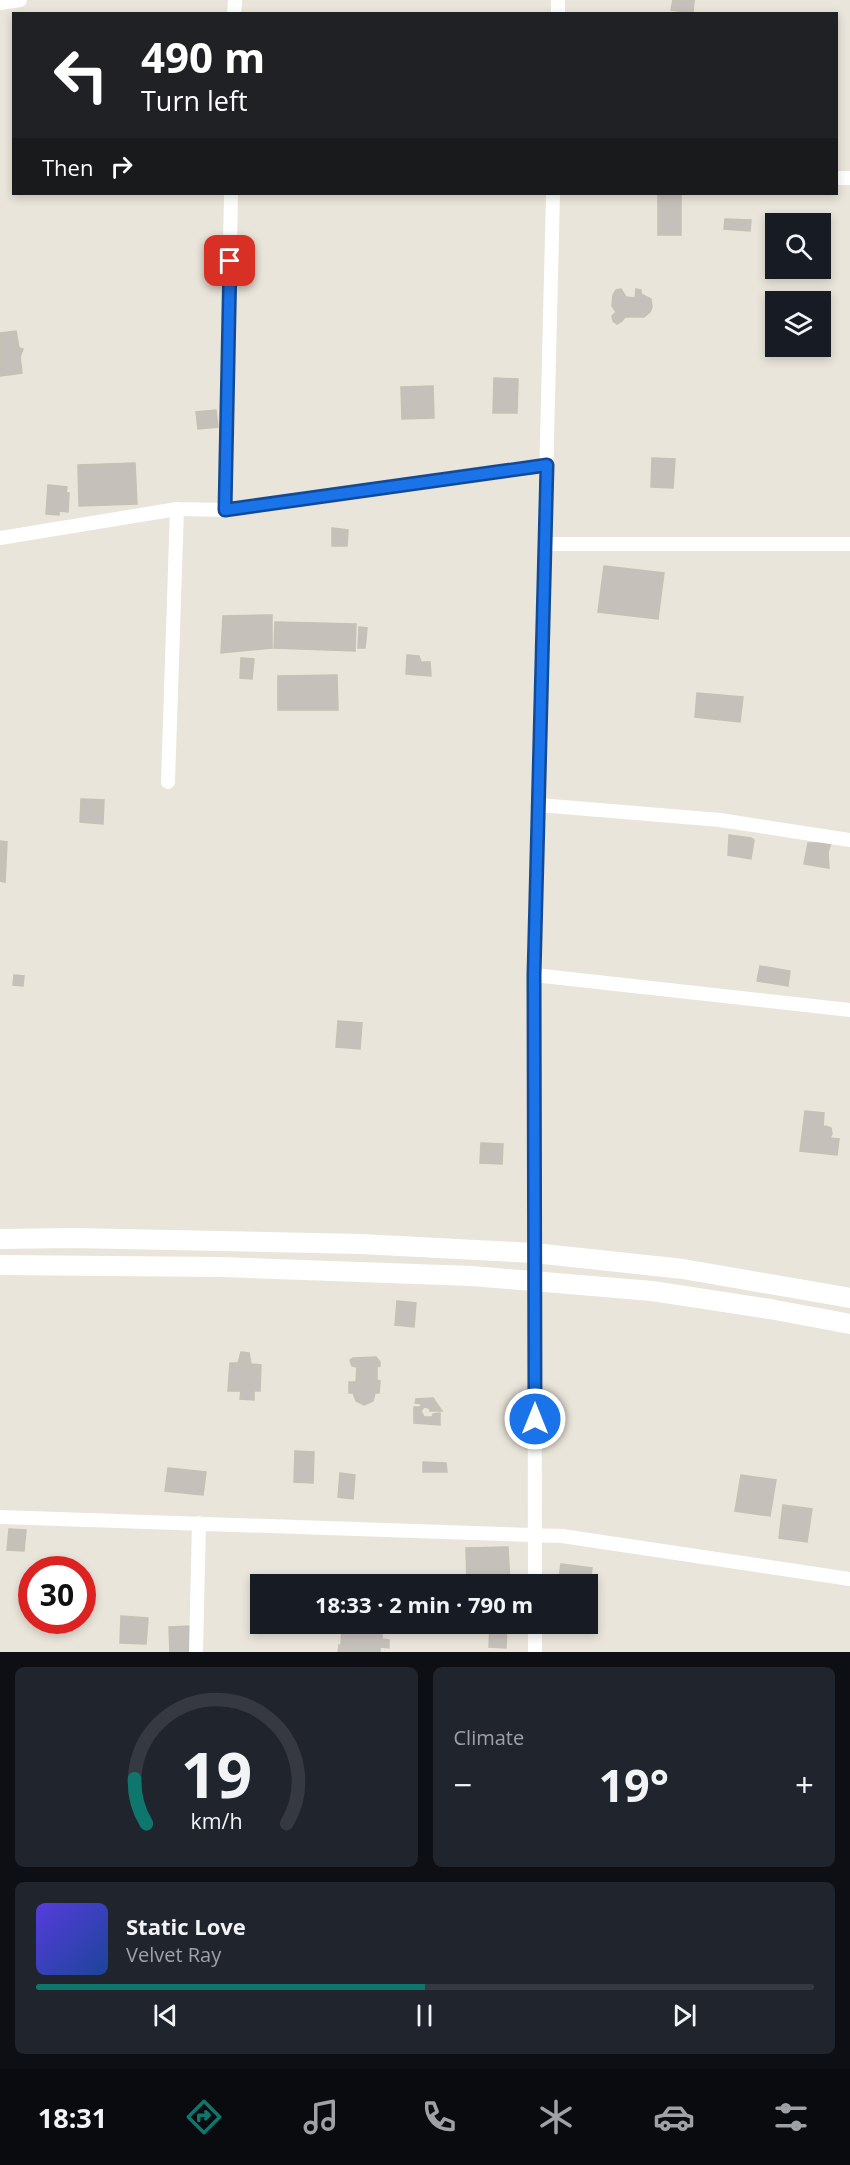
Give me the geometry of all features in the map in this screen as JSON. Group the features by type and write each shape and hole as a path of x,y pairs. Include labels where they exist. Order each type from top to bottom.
{"main road":[{"path":"0,1239 361,1244 534,1253 693,1270 850,1298"},
{"path":"0,1265 335,1270 534,1280 664,1293 850,1324"}],"street":[{"path":"0,3 20,0"},
{"path":"225,510 231,195"},
{"path":"535,1574 534,975 553,195"},
{"path":"0,538 177,509 225,510 547,465"},
{"path":"168,782 177,509"},
{"path":"545,544 850,544"},
{"path":"539,805 720,820 850,840"},
{"path":"534,975 850,1010"},
{"path":"0,1517 562,1536 850,1579"},
{"path":"196,1652 199,1523"},
{"path":"535,1634 535,1652"}],"building":[{"path":"673,0 694,0 693,12 671,10"},
{"path":"658,195 681,195 681,235 658,235"},
{"path":"725,219 751,220 750,231 724,229"},
{"path":"621,289 626,297 635,298 636,289 641,290 641,294 651,299 650,312 644,317 625,317 617,324 613,321 612,316 616,312 612,306 613,295 616,290"},
{"path":"16,331 19,348 23,349 20,357 22,373 0,376 0,333"},
{"path":"494,378 518,379 517,413 493,413"},
{"path":"433,386 434,418 402,419 401,387"},
{"path":"216,410 218,427 198,429 196,412"},
{"path":"652,458 675,459 673,488 651,487"},
{"path":"135,463 137,504 79,506 78,465"},
{"path":"48,485 67,487 68,512 59,511 59,515 46,514"},
{"path":"332,528 348,530 347,546 332,546"},
{"path":"604,566 664,573 658,619 598,612"},
{"path":"272,615 272,648 221,653 223,616"},
{"path":"275,622 356,624 355,651 274,648"},
{"path":"359,627 367,628 365,648 358,648"},
{"path":"407,655 419,656 421,662 430,662 431,676 406,674"},
{"path":"241,658 254,659 252,679 240,678"},
{"path":"337,675 338,710 278,710 278,676"},
{"path":"697,693 743,697 740,722 695,717"},
{"path":"81,799 104,800 103,824 80,822"},
{"path":"729,835 754,840 751,859 728,855"},
{"path":"0,841 7,842 5,882 0,881"},
{"path":"808,843 831,843 828,852 829,868 804,864"},
{"path":"760,966 790,971 788,986 757,981"},
{"path":"14,975 24,976 23,986 13,985"},
{"path":"338,1021 362,1023 360,1049 336,1047"},
{"path":"805,1111 824,1113 823,1127 831,1128 830,1138 839,1139 837,1155 800,1151"},
{"path":"481,1143 503,1144 502,1164 480,1163"},
{"path":"397,1301 416,1303 414,1327 395,1325"},
{"path":"241,1352 249,1353 251,1364 261,1365 260,1391 254,1391 254,1400 240,1399 241,1391 228,1391 230,1363 238,1363"},
{"path":"376,1357 380,1362 380,1366 377,1367 377,1380 380,1381 379,1393 375,1393 373,1401 364,1405 356,1401 353,1393 349,1393 349,1382 356,1382 357,1367 352,1366 350,1360"},
{"path":"433,1398 442,1411 430,1411 429,1408 424,1407 421,1411 424,1417 432,1417 433,1414 440,1413 440,1425 414,1423 414,1407 420,1407 422,1404 415,1403 416,1399"},
{"path":"295,1451 314,1452 313,1483 294,1482"},
{"path":"423,1462 446,1463 447,1472 423,1472"},
{"path":"168,1468 206,1472 203,1495 165,1491"},
{"path":"340,1473 355,1475 353,1499 338,1497"},
{"path":"741,1475 776,1480 770,1516 735,1511"},
{"path":"783,1505 812,1509 807,1542 779,1538"},
{"path":"9,1529 26,1530 24,1551 7,1550"},
{"path":"508,1547 509,1574 467,1574 466,1548"},
{"path":"561,1564 592,1568 591,1574 560,1574"},
{"path":"121,1616 148,1618 146,1644 120,1643"},
{"path":"190,1626 191,1652 170,1652 169,1627"},
{"path":"342,1634 382,1634 382,1639 389,1640 389,1648 380,1647 380,1652 338,1652 339,1645 341,1645"},
{"path":"490,1634 507,1634 506,1648 489,1647"}],"route":[{"path":"230,261 225,510 547,465 534,975 535,1419"}]}
